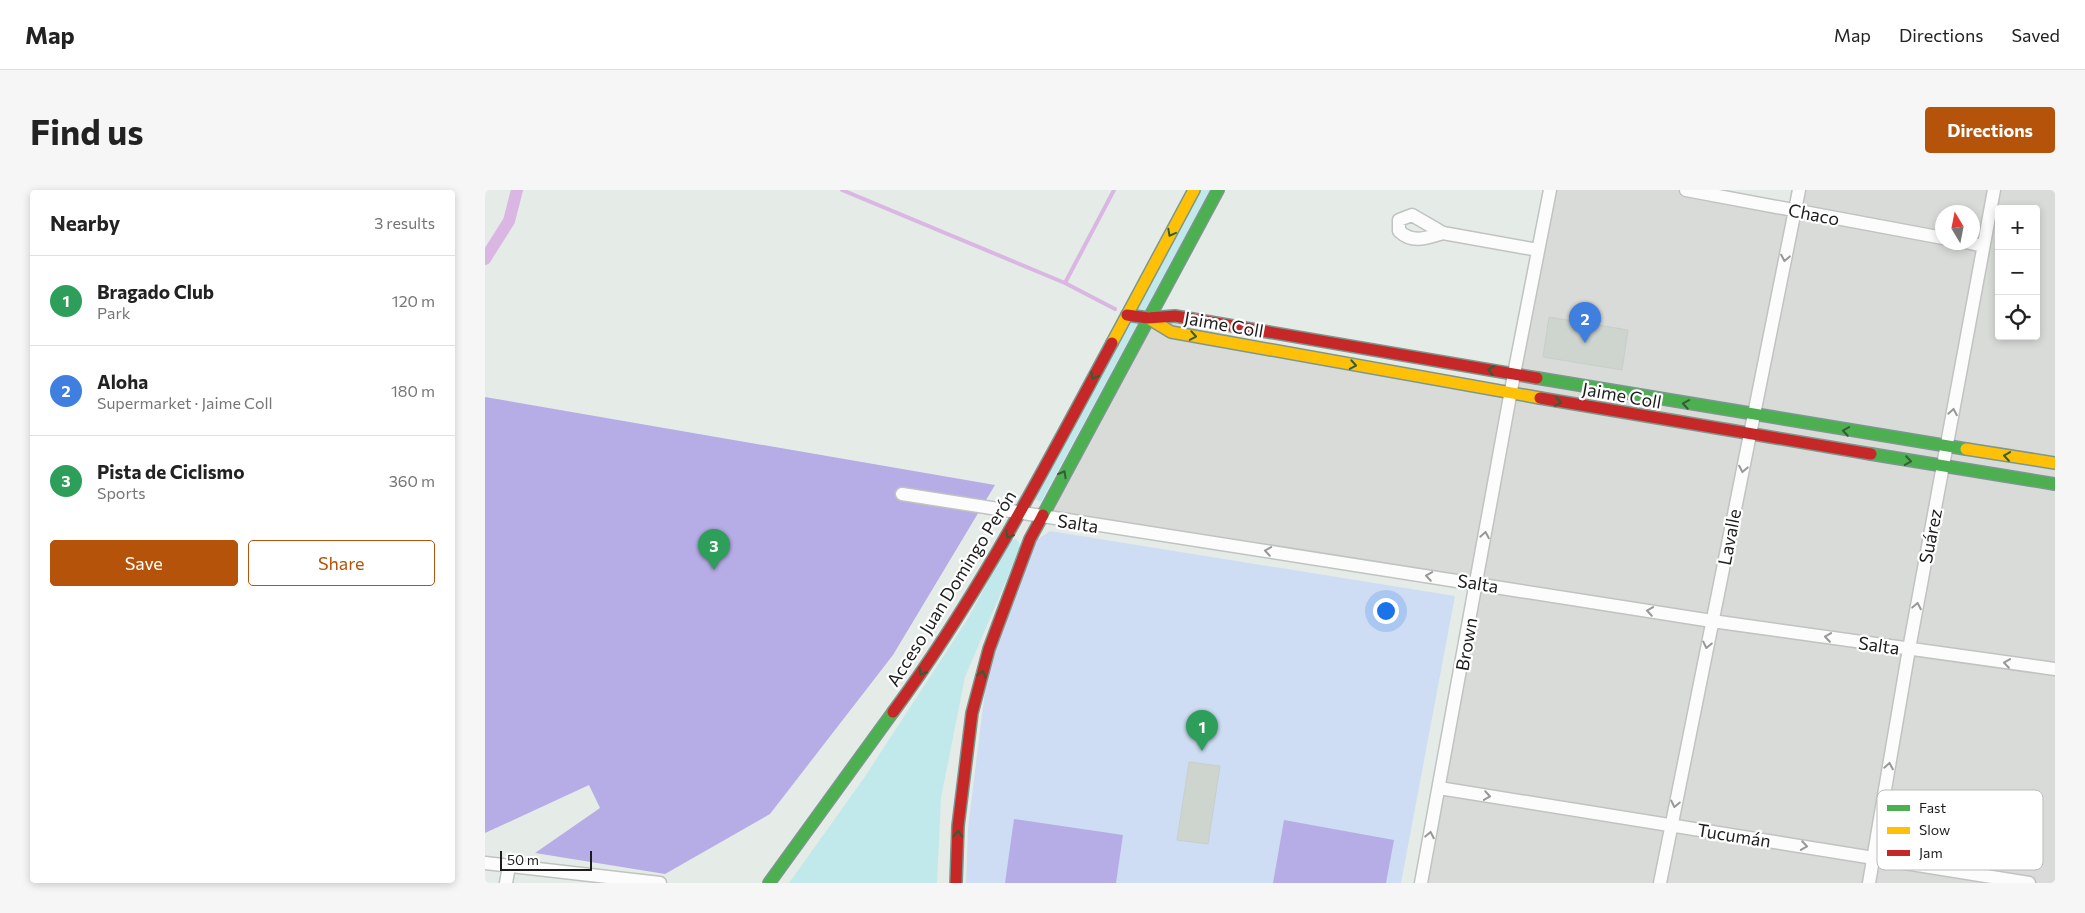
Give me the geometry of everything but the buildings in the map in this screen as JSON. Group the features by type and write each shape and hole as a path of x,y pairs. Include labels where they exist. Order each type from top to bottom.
{"main road":[{"name":"Acceso Juan Domingo Perón","path":"769,883 919,676 1013,529 1194,190"},
{"path":"956,883 958,826 972,714 989,649 1030,539 1040,517 1219,190"},
{"path":"1127,315 1148,318"},
{"name":"Jaime Coll","path":"1148,318 1175,316 1755,415 2055,463"},
{"name":"Jaime Coll","path":"1148,318 1171,332 1750,436 2055,484"}],"street":[{"name":"Brown","path":"1421,883 1510,394 1550,190"},
{"name":"Chaco","path":"1686,190 1935,236"},
{"name":"Lavalle","path":"1660,883 1799,190"},
{"name":"Suárez","path":"1885,790 1909,649 1994,190"},
{"path":"1443,233 1538,250"},
{"name":"Salta","path":"902,494 1712,621 2055,669"},
{"name":"Tucumán","path":"1439,788 1877,857"},
{"name":"Suárez","path":"1869,883 1877,838"},
{"path":"485,863 660,883"},
{"path":"506,883 509,866"},
{"name":"Tucumán","path":"1954,870 2029,883"}],"shaded area":[{"path":"1201,190 1210,190 1041,502 1034,499"},
{"path":"1550,190 1686,190 1794,210 1799,190 2055,190 2055,883 1421,883 1477,583 1040,517 1148,318 1510,394"},
{"path":"485,397 995,485 893,655 770,814 665,874 535,853 600,808 589,785 485,833"},
{"path":"1050,531 1455,596 1401,883 966,883 968,828 987,674 1035,541"},
{"path":"1016,539 1019,542 1020,548 965,677 941,798 937,883 789,883 864,778 967,620 1010,541"},
{"path":"1014,819 1123,835 1116,883 1005,883"},
{"path":"1284,820 1394,840 1386,883 1273,883"}],"waterway":[{"path":"485,259 509,221 517,190"},
{"path":"842,190 1065,283 1115,309"},
{"path":"1065,283 1114,190"}],"traffic: fast":[{"path":"1043,515 1218,190"},
{"path":"1537,378 1966,449"},
{"path":"1871,454 2055,484"},
{"path":"769,883 893,712"}],"traffic: slow":[{"path":"1112,343 1194,190"},
{"path":"1148,318 1171,332 1540,398"},
{"path":"1966,449 2055,463"}],"traffic: jam":[{"path":"1127,315 1148,318 1175,316 1537,378"},
{"path":"893,712 954,624 982,578 1112,343"},
{"path":"1540,398 1871,454"},
{"path":"956,883 958,826 972,713 989,649 1030,539 1043,515"}],"place":[{"name":"Aloha","path":"1585,343"},
{"name":"Pista de Ciclismo","path":"714,570"},
{"name":"Bragado Club","path":"1202,751"}]}
